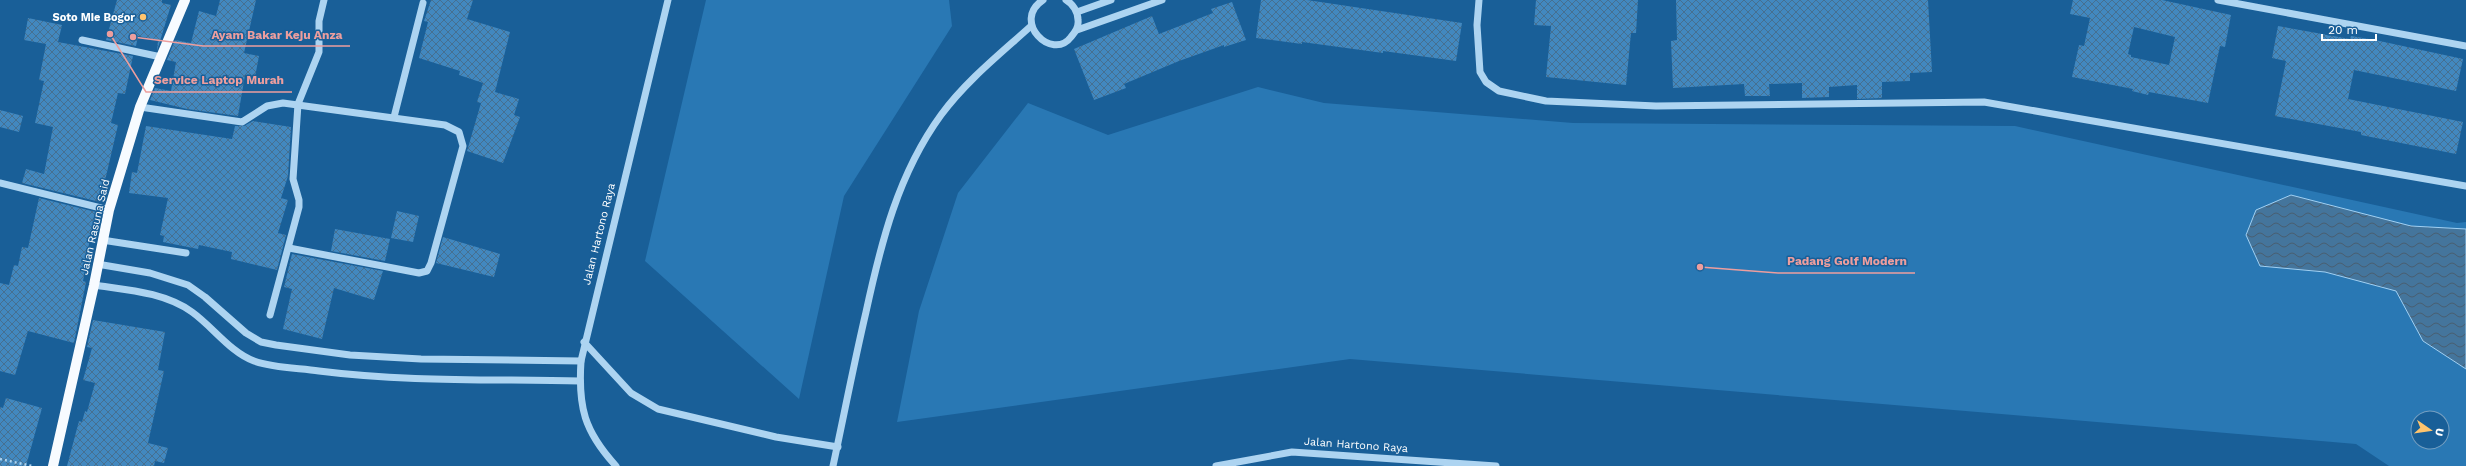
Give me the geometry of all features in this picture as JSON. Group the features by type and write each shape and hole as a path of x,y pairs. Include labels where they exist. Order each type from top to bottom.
{"main road":[{"name":"Jalan Rasuna Said","path":"53,466 94,285 109,210 140,107 185,0"}],"street":[{"path":"270,315 289,248 299,200 293,180 298,104 319,52 319,21 324,0"},
{"name":"Jalan Hartono Raya","path":"616,466 603,451 588,426 581,406 581,361 584,342 668,0"},
{"path":"1043,0 1037,4 1032,14 1031,26 1037,37 1046,43 1059,44 1069,40 1077,30 1162,0"},
{"path":"1066,0 1070,2 1077,12 1077,30"},
{"path":"1077,12 1111,0"},
{"path":"1479,0 1477,25 1480,72 1486,82 1499,91 1546,101 1656,106 1984,102 2466,186"},
{"path":"2218,0 2466,46"},
{"path":"394,116 423,3"},
{"path":"833,466 880,246 892,208 928,135 942,114 968,84 1031,26"},
{"path":"82,40 160,57"},
{"path":"140,107 237,122 247,120 267,106 283,103 298,104 445,124 454,128 462,137 463,146 447,209 431,263 426,271 419,273 289,248"},
{"path":"0,182 109,210"},
{"path":"102,240 186,253"},
{"path":"97,264 150,273 188,285 205,297 246,333 261,342 350,354 421,359 581,361"},
{"path":"94,285 145,293 179,304 193,313 234,349 253,361 272,366 348,375 421,379 580,381"},
{"path":"584,342 631,393 658,409 776,437 838,447"},
{"name":"Jalan Hartono Raya","path":"1216,466 1292,452 1496,466"}],"path":[{"path":"0,459 32,466"}],"shaded area":[{"path":"706,0 949,0 952,26 844,196 799,399 645,261"},
{"path":"1258,87 1324,103 1573,123 2015,126 2457,223 2466,222 2466,466 2389,466 2356,444 1350,359 897,422 919,311 958,193 1028,103 1108,135"}],"water":[{"path":"2291,195 2411,226 2466,229 2466,369 2423,341 2396,291 2325,272 2260,266 2246,235 2256,210"}],"building":[{"path":"117,0 162,0 162,3 171,5 157,51 158,40 138,36 136,46 106,40"},
{"path":"220,0 256,0 244,53 259,56 255,77 245,75 238,116 187,109 150,100 155,88 171,91 176,62 167,60 175,40 191,43 199,11 216,16"},
{"path":"431,0 473,0 467,19 510,32 495,92 519,99 514,115 520,117 503,163 467,151 481,103 477,102 483,83 459,75 460,71 419,58 428,22 424,21"},
{"path":"1261,0 1307,0 1462,23 1456,61 1383,51 1383,53 1302,42 1302,44 1256,38"},
{"path":"1536,0 1638,0 1636,33 1631,33 1626,85 1546,77 1551,26 1534,25"},
{"path":"1676,0 1928,0 1932,72 1910,73 1910,81 1882,82 1882,98 1857,99 1857,85 1829,87 1829,97 1802,98 1802,83 1769,84 1770,96 1745,96 1744,84 1673,88 1671,41 1677,40"},
{"path":"2073,0 2162,0 2231,15 2225,47 2220,46 2208,103 2149,92 2148,95 2132,91 2133,89 2072,77 2079,45 2084,46 2090,18 2070,14","holes":["2134,27 2175,37 2169,65 2131,57 2131,55 2128,54"]},
{"path":"1232,2 1246,40 1224,47 1224,45 1179,61 1124,84 1126,88 1094,100 1074,49 1152,16 1159,34 1213,13 1211,9"},
{"path":"28,18 62,25 58,42 133,56 125,94 118,93 111,123 118,125 100,202 22,183 26,169 44,174 53,127 35,123 44,81 39,80 46,44 24,40"},
{"path":"2278,26 2350,39 2351,36 2375,40 2463,59 2456,91 2354,70 2348,99 2463,122 2456,154 2361,135 2361,132 2275,116 2286,61 2272,58"},
{"path":"0,110 23,116 19,132 0,127"},
{"path":"253,121 291,127 288,176 281,198 288,200 278,233 286,235 277,270 231,259 232,252 199,245 198,249 163,242 164,236 160,235 168,198 129,193 132,172 137,173 146,126 232,139 235,126 244,126"},
{"path":"39,198 96,212 87,253 89,253 83,281 86,282 74,343 28,331 15,375 0,371 0,283 9,285 14,265 18,266 22,247 28,248"},
{"path":"397,211 419,216 413,242 391,238"},
{"path":"335,229 390,239 385,261 331,251"},
{"path":"443,237 500,254 494,277 436,263"},
{"path":"292,254 383,271 374,300 334,288 322,339 283,329 292,289 284,287"},
{"path":"93,320 165,332 158,370 164,371 148,443 168,448 164,463 155,461 154,466 67,466 79,421 82,422 85,411 87,412 95,383 83,380 92,348 87,347"},
{"path":"6,398 42,408 26,466 0,466 0,407 3,408"}],"place":[{"name":"Soto Mie Bogor","path":"143,17"},
{"name":"Service Laptop Murah","path":"110,34"},
{"name":"Ayam Bakar Keju Anza","path":"133,37"},
{"name":"Padang Golf Modern","path":"1700,267"}]}
